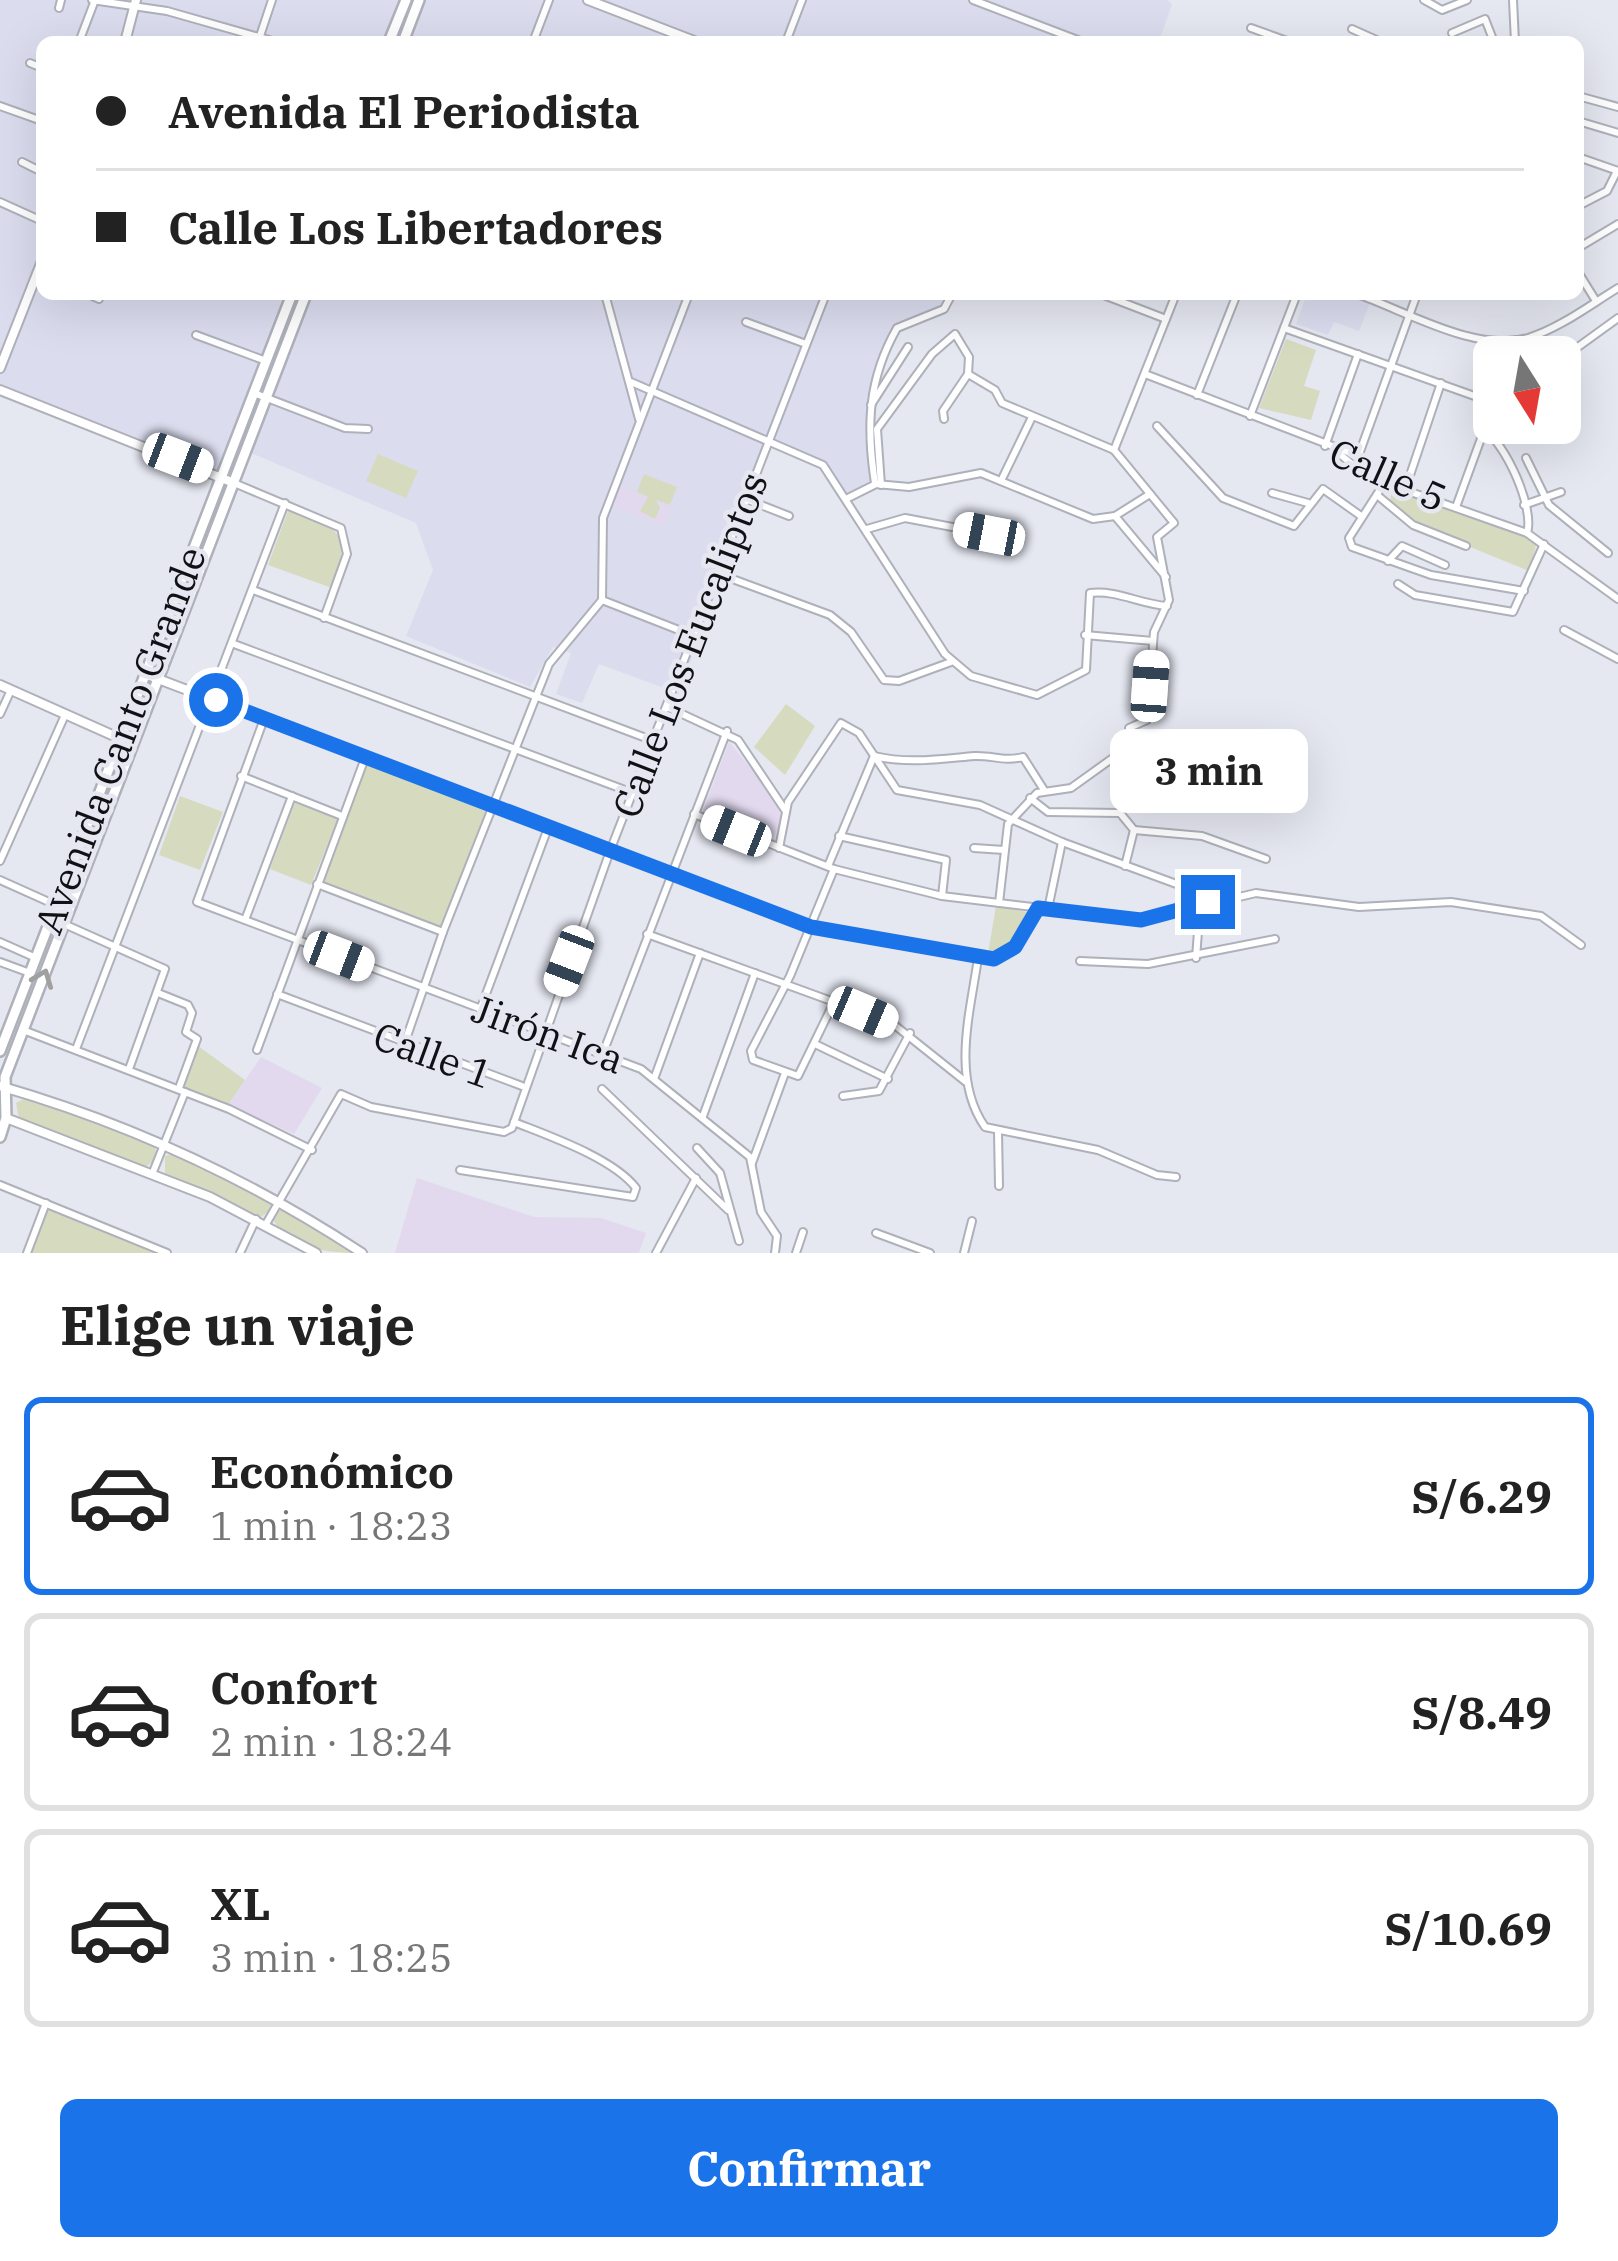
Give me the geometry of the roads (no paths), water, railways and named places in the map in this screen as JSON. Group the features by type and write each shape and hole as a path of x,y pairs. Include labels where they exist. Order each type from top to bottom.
{"main road":[{"path":"391,36 406,0"},
{"path":"405,36 419,0"},
{"name":"Avenida Canto Grande","path":"0,1049 4,1025 51,920 290,300"},
{"name":"Avenida Canto Grande","path":"0,1137 6,1118 2,1087 304,300"},
{"path":"0,1049 15,1052"}],"street":[{"path":"81,36 94,0 136,3 250,36"},
{"path":"261,36 272,0"},
{"path":"535,36 549,0"},
{"path":"588,0 665,36"},
{"path":"788,36 802,0"},
{"path":"973,0 1067,36"},
{"path":"1424,0 1442,10 1467,0"},
{"path":"1514,0 1514,36"},
{"path":"127,36 136,3"},
{"path":"1452,32 1485,19 1492,36"},
{"path":"1251,28 1273,36"},
{"path":"1352,29 1368,36"},
{"path":"30,63 36,66"},
{"path":"1584,98 1618,107"},
{"path":"0,106 36,119"},
{"path":"1584,123 1618,133"},
{"path":"1584,159 1617,171 1607,191 1584,203"},
{"path":"22,162 36,169"},
{"path":"0,202 36,218"},
{"path":"1584,245 1618,224"},
{"path":"1584,282 1596,301"},
{"path":"0,368 36,283"},
{"path":"1528,336 1549,329 1618,288"},
{"path":"607,300 640,422"},
{"path":"404,1045 442,932 555,654 602,600 600,533 687,300"},
{"name":"Calle Los Eucaliptos","path":"312,1150 341,1094 393,1112 508,1132 610,851 824,300"},
{"path":"878,484 868,440 877,369 897,328 944,309 949,300"},
{"path":"1122,300 1166,319"},
{"path":"1114,450 1174,300"},
{"path":"1197,395 1235,300"},
{"path":"1250,416 1296,300"},
{"path":"1374,300 1473,336"},
{"path":"1358,457 1415,300"},
{"path":"1581,345 1617,320"},
{"path":"746,322 806,344"},
{"path":"1284,328 1473,395"},
{"path":"878,484 877,429 932,354 955,334 970,359 968,374 943,411 944,419"},
{"path":"196,335 266,361"},
{"path":"871,405 908,347"},
{"path":"1358,354 1329,448 1380,484 1349,543 1388,561 1451,580 1525,591"},
{"path":"968,374 995,390 1002,403 1114,450 1174,523 1157,537 1168,606 1153,641 1147,720 1129,728 1125,748 1077,785 1044,790 1012,819 999,903"},
{"name":"Calle 5","path":"1145,374 1358,457 1405,490 1527,533 1618,599"},
{"path":"631,382 823,465 951,662 970,676 1037,695 1084,673 1090,593 1109,592 1139,604 1168,606"},
{"path":"1405,490 1441,383"},
{"path":"0,390 329,520 347,541 324,617"},
{"path":"254,393 345,428 368,429"},
{"path":"1001,481 1032,417"},
{"path":"1157,426 1235,507 1290,526 1323,489 1361,516"},
{"path":"1456,507 1478,444"},
{"path":"1500,444 1530,523 1527,533"},
{"path":"1526,458 1544,500 1608,553"},
{"path":"846,499 878,484 909,487 968,473 1001,481 1078,516 1115,516 1151,493"},
{"path":"1524,505 1561,492"},
{"path":"1272,493 1308,503"},
{"path":"1377,495 1413,525 1466,546"},
{"path":"747,500 789,516"},
{"path":"76,1049 285,503"},
{"path":"1115,516 1166,578"},
{"path":"866,530 905,518 989,534"},
{"path":"1398,584 1415,596 1513,612 1544,544"},
{"path":"1388,561 1402,546 1445,565"},
{"path":"719,574 830,615 850,632 884,680 899,681 951,662"},
{"path":"254,590 654,741"},
{"path":"602,600 694,636"},
{"path":"1564,630 1618,659"},
{"path":"1085,635 1153,641"},
{"path":"233,644 633,793"},
{"path":"145,674 811,927 978,958 1009,953 1043,909 1062,842"},
{"path":"0,685 121,739"},
{"path":"0,714 11,690"},
{"path":"667,707 727,731 756,761 785,810"},
{"path":"0,861 65,715"},
{"path":"264,718 241,776 342,816"},
{"path":"779,848 785,810 841,723 859,733 897,790 980,805 1062,842 1201,893 1204,903 1196,958"},
{"path":"603,1053 727,731"},
{"path":"874,757 899,762 1023,757 1044,790"},
{"path":"835,1000 798,1076 751,1056 811,927 839,836 874,757"},
{"path":"257,1050 365,758"},
{"name":"Jirón Ica","path":"241,776 195,899 542,1034 603,1053 654,1079 746,1152 752,1163"},
{"path":"245,920 292,796"},
{"path":"1030,798 1048,812 1116,810 1134,830 1202,836 1266,859"},
{"path":"694,814 831,868 942,896 1141,920 1256,893 1359,907 1451,902 1541,916 1581,945"},
{"path":"480,1010 549,828"},
{"path":"1125,866 1134,830"},
{"path":"839,836 946,860 942,896"},
{"path":"974,848 1004,850"},
{"path":"0,880 69,911"},
{"path":"317,884 442,932"},
{"path":"51,920 165,969 129,1070"},
{"path":"646,934 835,1000 910,1033 966,1082"},
{"path":"1080,961 1148,964 1276,939"},
{"path":"0,942 36,958"},
{"path":"654,1079 700,953"},
{"path":"978,958 965,1044 966,1082 973,1109 986,1127 1098,1150 1157,1175 1176,1177"},
{"path":"0,962 30,973"},
{"path":"703,1116 755,973"},
{"path":"153,1172 197,1040 185,1032 192,1013 188,1006 158,993"},
{"name":"Calle 1","path":"277,994 522,1086"},
{"path":"23,1030 182,1090 312,1150 240,1253"},
{"path":"843,1096 879,1091 910,1033"},
{"path":"815,1044 888,1078"},
{"path":"775,1253 777,1236 761,1212 752,1163 785,1072"},
{"path":"2,1087 164,1146 281,1200 362,1253"},
{"path":"602,1089 728,1210"},
{"path":"6,1118 153,1172 261,1222 311,1252"},
{"path":"460,1170 633,1196 636,1188 626,1176 571,1144 514,1122"},
{"path":"998,1132 999,1186"},
{"path":"697,1148 720,1173 739,1241"},
{"path":"656,1253 696,1178"},
{"path":"0,1185 167,1253"},
{"path":"27,1253 46,1203"},
{"path":"964,1253 972,1221"},
{"path":"796,1253 803,1232"},
{"path":"876,1233 930,1253"}]}
